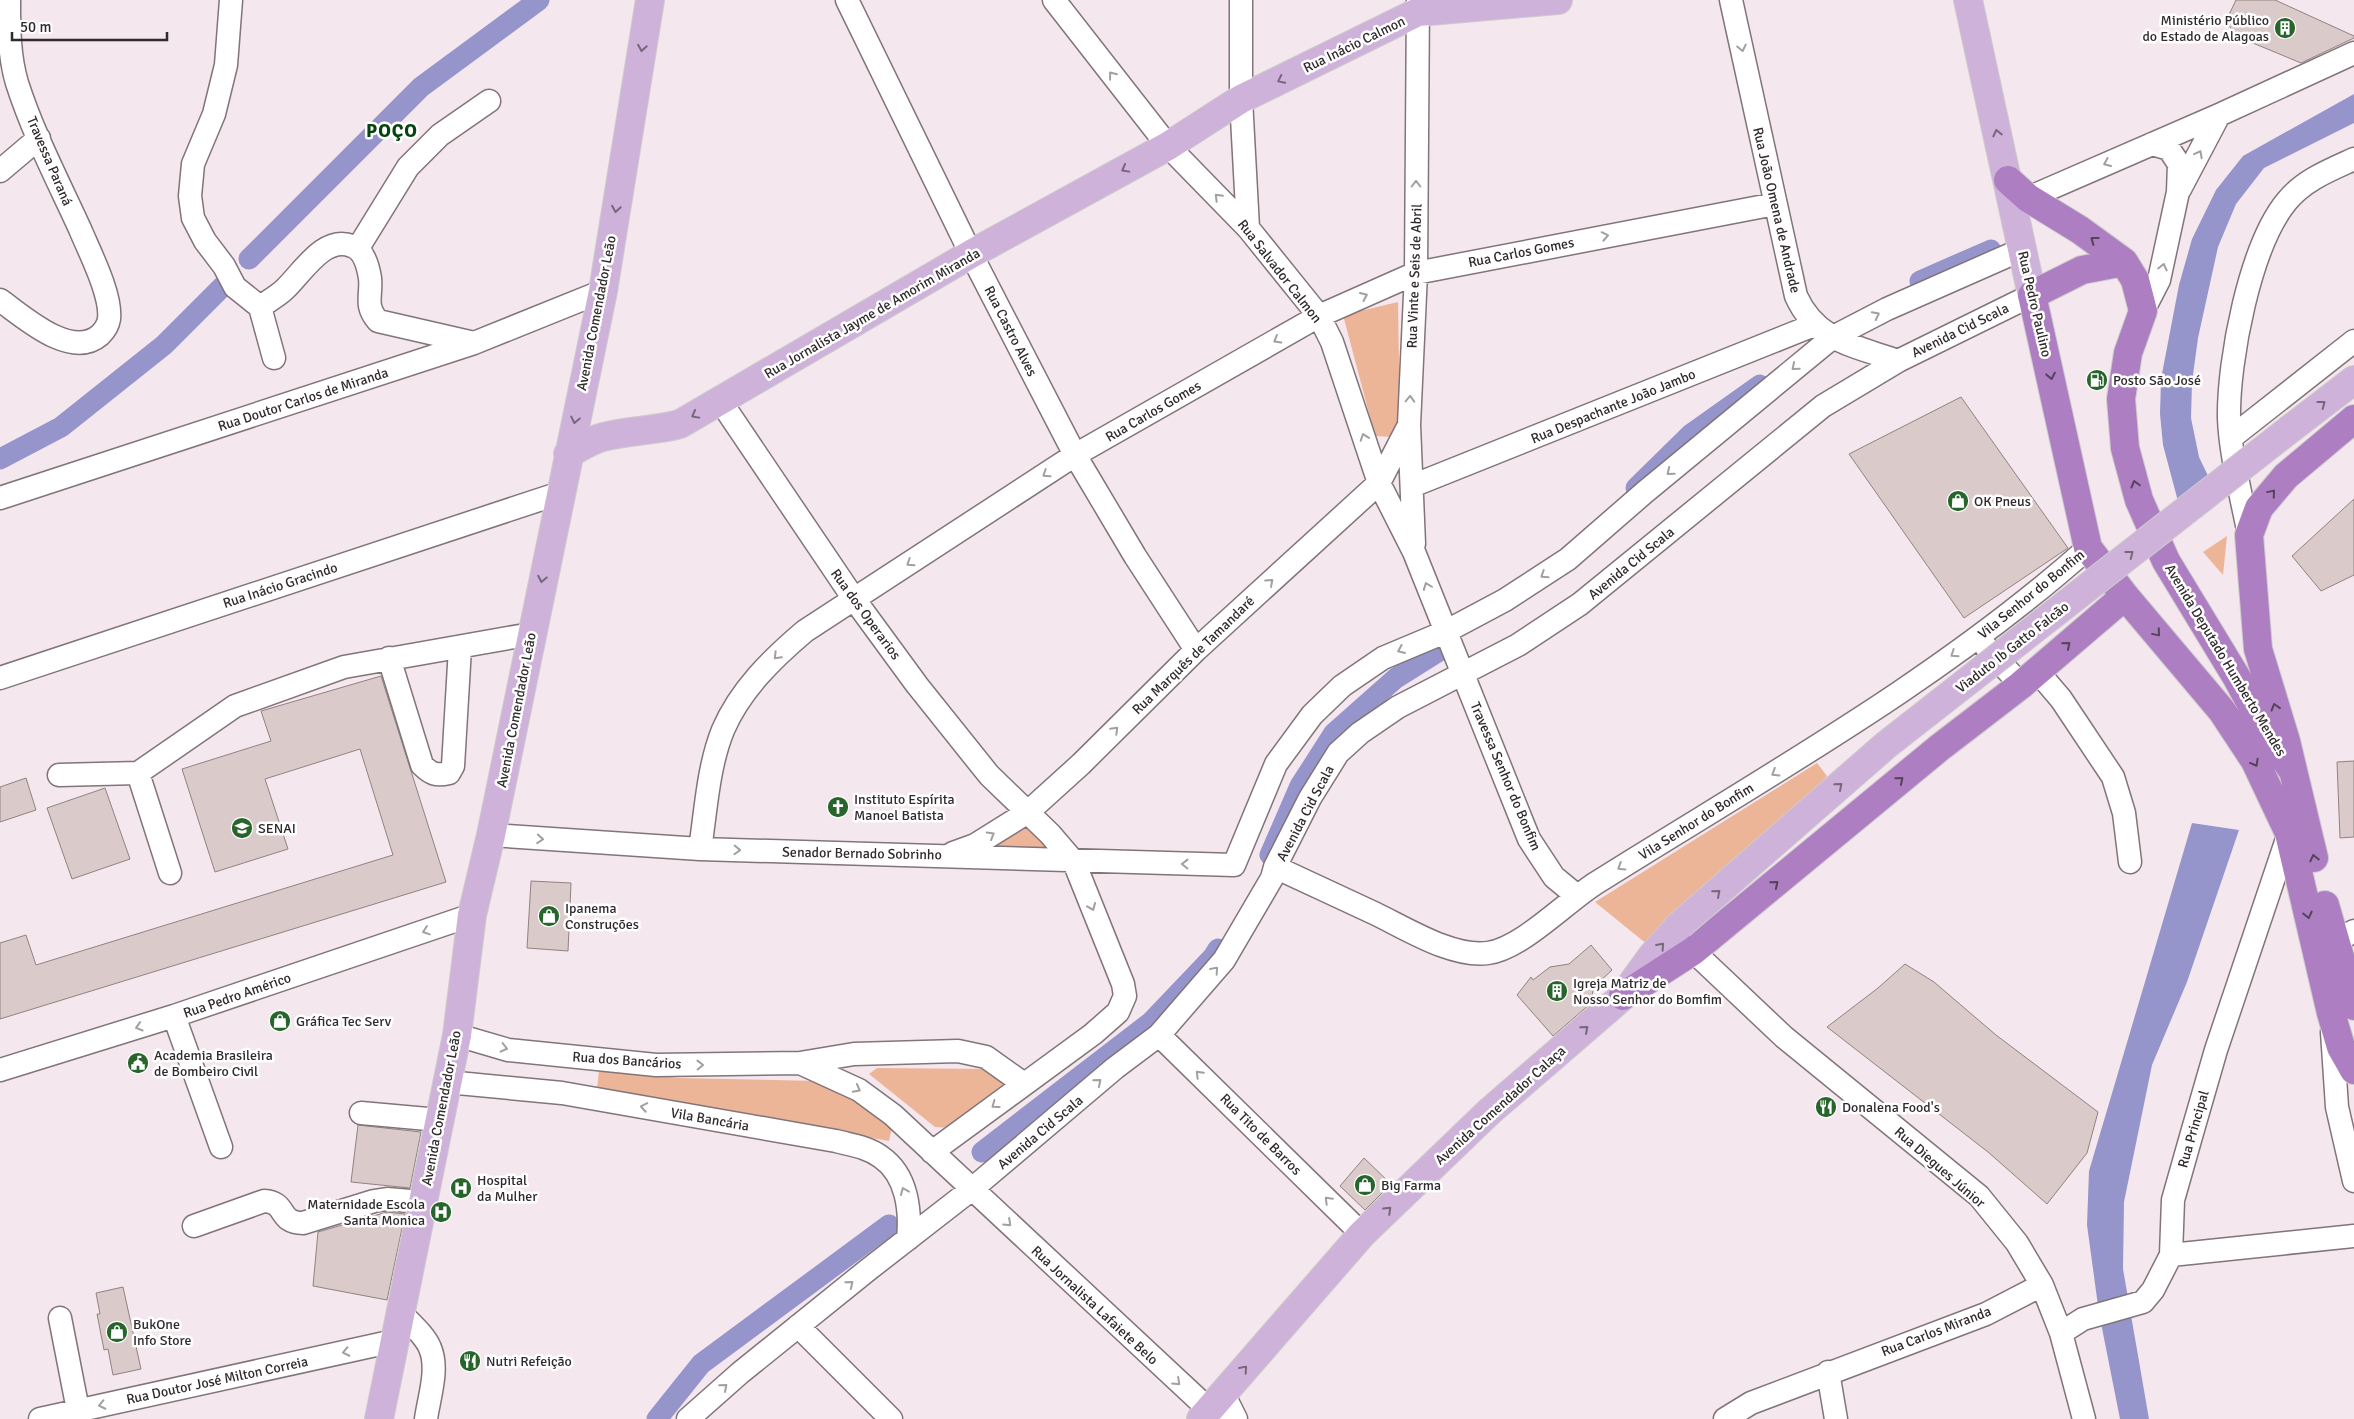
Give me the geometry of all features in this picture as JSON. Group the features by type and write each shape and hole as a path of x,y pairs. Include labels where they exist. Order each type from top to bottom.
{"highway":[{"path":"2018,189 2124,262 2135,280 2143,311"},
{"path":"2032,295 2082,270 2124,262"},
{"name":"Rua Pedro Paulino","path":"2032,295 2088,548 2125,596 2222,711 2254,761 2289,833 2342,1010"},
{"name":"Avenida Deputado Humberto Mendes","path":"2143,311 2128,353 2121,399 2125,448 2139,500 2166,561 2237,678 2270,739 2293,771"},
{"path":"2249,535 2259,508 2286,476 2354,419"},
{"name":"Avenida Deputado Humberto Mendes","path":"2249,535 2258,649 2293,771"},
{"path":"1623,996 1693,951 1939,748 2029,678 2125,596"},
{"path":"2293,771 2344,937 2341,1047 2354,1070"}],"main road":[{"name":"Avenida Comendador Leão","path":"379,1419 457,1035 472,915 491,835 603,291 650,0"},
{"name":"Rua Inácio Calmon","path":"1168,146 1241,100 1418,6 1558,0"},
{"name":"Rua Pedro Paulino","path":"1968,0 2018,189 2023,249 2032,295"},
{"name":"Rua Jornalista Jayme de Amorim Miranda","path":"568,454 600,437 618,433 660,430 680,424 721,402 971,254 1168,146"},
{"name":"Viaduto Ib Gatto Falcão","path":"1680,925 1886,746 2354,380"},
{"name":"Avenida Comendador Calaça","path":"1213,1410 1362,1234 1490,1110 1623,996 1652,956 1680,925"}],"street":[{"name":"Travessa Paraná","path":"0,2 8,0 9,42 17,82 39,138 99,273 109,318 106,329 95,339 83,342 68,341 48,334 0,300"},
{"path":"231,0 226,65 214,114 193,164 190,196 193,218 205,241 224,266 235,287 260,307 274,358"},
{"name":"Rua Castro Alves","path":"847,0 971,254 1075,455 1135,556 1196,650"},
{"name":"Rua Salvador Calmon","path":"1054,0 1168,146 1248,228 1319,316 1332,342 1379,483 1414,552 1445,632 1463,672"},
{"path":"1241,0 1241,100 1248,228"},
{"name":"Rua João Omena de Andrade","path":"1731,0 1796,296 1803,312 1814,325 1833,337 1898,361"},
{"name":"Rua Vinte e Seis de Abril","path":"1414,552 1409,425 1416,273 1418,6"},
{"path":"2018,189 2152,144 2354,53"},
{"path":"358,248 408,167 440,135 489,101"},
{"name":"Avenida Deputado Humberto Mendes","path":"2178,192 2219,115"},
{"path":"0,171 39,138"},
{"name":"Avenida Deputado Humberto Mendes","path":"2143,311 2159,280 2178,192 2179,164 2169,149 2152,144"},
{"name":"Avenida Deputado Humberto Mendes","path":"2249,535 2229,419 2231,382 2239,328 2255,260 2269,228 2287,200 2310,179 2354,159"},
{"name":"Rua Carlos Gomes","path":"700,849 713,764 723,730 735,707 755,679 778,654 805,631 1075,455 1319,316 1416,273 1775,204"},
{"path":"260,307 284,290 316,256 333,245 348,244 358,248 364,258 370,278 368,295 370,312 378,321 474,343"},
{"path":"1445,632 1505,600 1568,559 1833,337 1887,309 2023,249"},
{"name":"Rua Doutor Carlos de Miranda","path":"0,498 474,343 603,291"},
{"name":"Avenida Cid Scala","path":"688,1419 798,1326 972,1189 1115,1068 1159,1034 1224,960 1272,878 1275,867 1310,798 1338,753 1360,733 1398,707 1518,645 1580,604 1816,412 1898,361 2032,295"},
{"name":"Rua Despachante João Jambo","path":"1412,486 1814,325"},
{"path":"2232,437 2354,341"},
{"name":"Rua dos Operarios","path":"721,402 854,600 917,685 989,775 1028,812"},
{"name":"Rua Marquês de Tamandaré","path":"947,855 975,844 1028,812 1081,764 1196,650 1379,483 1409,425"},
{"name":"Rua Inácio Gracindo","path":"0,678 560,493"},
{"name":"Vila Senhor do Bonfim","path":"1275,867 1440,944 1475,954 1490,953 1513,943 1541,925 1577,896 1791,763 1978,638 2088,548"},
{"name":"Senador Bernado Sobrinho","path":"491,835 700,849 947,855 1074,862 1234,865 1276,764 1312,715 1342,686 1383,658 1445,632"},
{"path":"58,775 138,773 235,706 344,667 531,634"},
{"path":"1978,638 2029,678 2061,700 2113,777 2124,813 2130,862"},
{"path":"389,658 422,765 430,773 440,775 449,773 453,766 460,648"},
{"name":"Travessa Senhor do Bonfim","path":"1463,672 1530,839 1554,876 1577,896"},
{"path":"138,773 170,873"},
{"path":"932,1152 1093,1034 1118,1012 1125,996 1123,984 1074,862 1028,812"},
{"name":"Rua Principal","path":"2171,1255 2173,1200 2216,1050 2289,833"},
{"name":"Rua Pedro Américo","path":"0,1070 174,1016 472,915"},
{"name":"Rua Diegues Júnior","path":"1693,951 1784,1037 1979,1196 2017,1243 2042,1285 2061,1333 2084,1419"},
{"path":"2342,1010 2338,1107 2354,1181"},
{"path":"174,1016 221,1147"},
{"name":"Rua Tito de Barros","path":"1159,1034 1362,1234"},
{"name":"Rua dos Bancários","path":"457,1035 508,1050 656,1066 800,1063 854,1054 958,1052 986,1057 1024,1084"},
{"path":"562,1093 566,1056"},
{"name":"Rua dos Bancários","path":"800,1063 859,1090 878,1102 972,1189"},
{"name":"Vila Bancária","path":"447,1082 562,1093 836,1141 864,1148 881,1157 895,1172 903,1188 908,1202 910,1217 908,1239"},
{"path":"361,1113 439,1120"},
{"name":"Rua Jornalista Lafaiete Belo","path":"972,1189 1213,1410 1236,1419"},
{"path":"194,1226 264,1201 278,1205 287,1220 294,1223 303,1223 374,1201 388,1199 422,1202"},
{"path":"2061,1333 2083,1319 2143,1302 2153,1290 2171,1255 2354,1236"},
{"name":"Rua Carlos Miranda","path":"1725,1419 1751,1402 1986,1314 2042,1285"},
{"path":"400,1312 430,1346 433,1372 426,1419"},
{"path":"60,1318 78,1410"},
{"path":"798,1326 891,1419"},
{"name":"Rua Doutor José Milton Correia","path":"40,1419 394,1341"},
{"path":"1828,1372 1836,1419"}],"shaded area":[{"path":"1398,302 1400,423 1392,437 1375,436 1343,315"},
{"path":"2227,536 2223,575 2203,552"},
{"path":"1817,763 1827,776 1790,818 1648,945 1595,902"},
{"path":"1033,825 1054,850 993,848 994,844"},
{"path":"877,1068 992,1069 1006,1079 1008,1091 951,1128 935,1127 869,1074"},
{"path":"599,1070 679,1078 819,1081 870,1100 893,1123 889,1141 597,1089"}],"water":[{"path":"2354,94 2354,123 2264,168 2236,204 2218,247 2198,338 2192,382 2191,418 2199,457 2210,480 2179,505 2163,445 2160,414 2161,379 2179,285 2192,239 2216,190 2243,156"},
{"path":"2192,823 2239,830 2187,982 2152,1065 2124,1202 2123,1269 2149,1419 2120,1419 2099,1313 2087,1225 2089,1171"}],"building":[{"name":"Ministério Público do Estado de Alagoas","path":"2236,0 2275,0 2354,36 2354,38 2301,63 2236,36 2226,21"},
{"name":"OK Pneus","path":"1961,397 2068,548 1964,618 1849,454"},
{"path":"2354,499 2354,575 2321,591 2292,556"},
{"path":"381,676 446,882 0,1019 0,943 26,935 36,965 393,855 360,749 265,779 288,849 215,872 182,769 271,741 261,711"},
{"path":"2354,761 2354,837 2340,838 2337,762"},
{"path":"26,778 36,810 0,822 0,787"},
{"path":"105,788 130,859 72,879 47,808"},
{"name":"Ipanema Construções","path":"531,881 571,883 568,951 527,948"},
{"name":"Igreja Matriz de Nosso Senhor do Bomfim","path":"1591,945 1612,970 1594,987 1590,1004 1553,1036 1517,995 1531,977 1533,980 1550,967 1569,964"},
{"path":"1905,964 1934,982 1996,1035 2098,1112 2087,1153 2047,1204 1988,1152 1827,1027 1878,988"},
{"path":"358,1125 421,1132 410,1188 351,1182"},
{"name":"Big Farma","path":"1364,1158 1391,1184 1365,1210 1340,1186"},
{"path":"387,1212 405,1214 387,1300 313,1286 318,1232"},
{"name":"BukOne Info Store","path":"123,1287 141,1369 113,1375 108,1349 104,1350 97,1314 100,1314 96,1293"}],"waterway":[{"path":"249,259 421,87 539,0"},
{"path":"1920,281 1991,250"},
{"path":"0,459 61,427 164,345 230,279"},
{"path":"1636,488 1691,434 1760,385"},
{"path":"1270,855 1300,786 1334,733 1396,678 1439,651"},
{"path":"982,1152 1151,1022 1213,957 1218,949"},
{"path":"657,1419 701,1364 889,1225"}],"place":[{"name":"Ministério Público do Estado de Alagoas","path":"2285,28"},
{"name":"Posto São José","path":"2097,380"},
{"name":"OK Pneus","path":"1958,501"},
{"name":"Instituto Espírita Manoel Batista","path":"838,807"},
{"name":"SENAI","path":"242,828"},
{"name":"Ipanema Construções","path":"549,916"},
{"name":"Igreja Matriz de Nosso Senhor do Bomfim","path":"1557,991"},
{"name":"Gráfica Tec Serv","path":"280,1021"},
{"name":"Academia Brasileira de Bombeiro Civil","path":"138,1063"},
{"name":"Donalena Food's","path":"1826,1107"},
{"name":"Big Farma","path":"1365,1185"},
{"name":"Hospital da Mulher","path":"461,1188"},
{"name":"Maternidade Escola Santa Monica","path":"441,1212"},
{"name":"BukOne Info Store","path":"117,1332"},
{"name":"Nutri Refeição","path":"470,1361"}],"district":[{"name":"POÇO","path":"392,130"}]}
